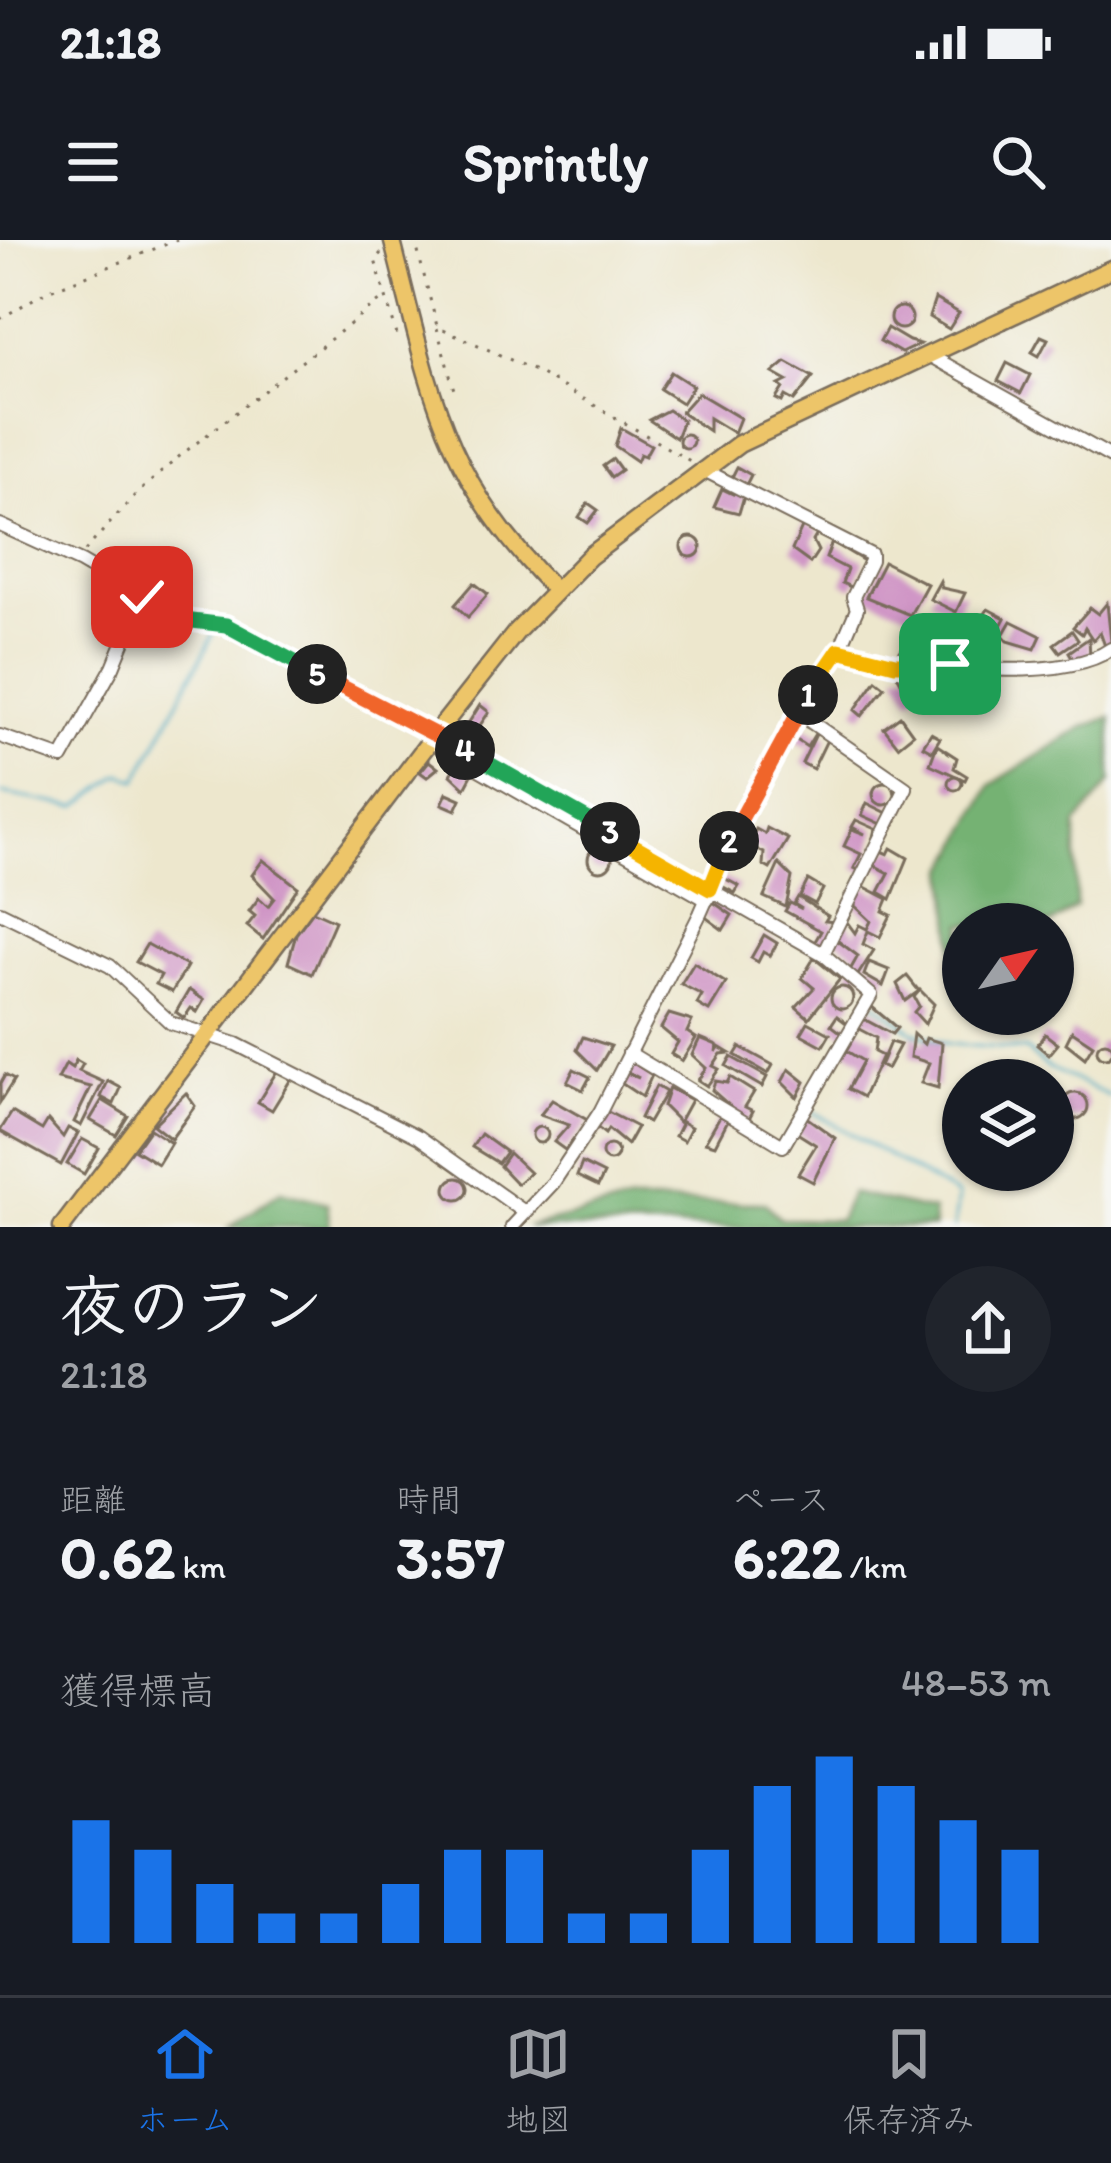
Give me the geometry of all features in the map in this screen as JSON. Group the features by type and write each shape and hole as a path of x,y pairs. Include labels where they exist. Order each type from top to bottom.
{"highway":[{"path":"62,1227 433,737 555,590 628,523 701,469 788,417 1111,269"}],"main road":[{"path":"392,240 447,442 492,522 555,590"}],"street":[{"path":"926,353 1111,458"},
{"path":"512,1227 553,1183 600,1112 709,895 760,778 839,650 871,555 701,469"},
{"path":"0,525 80,562 184,620 226,625 433,737 709,895 823,954 869,998 783,1146 628,1053"},
{"path":"0,736 62,758 113,667 142,597"},
{"path":"839,650 895,664 1037,670 1083,666 1111,650"},
{"path":"798,712 906,788 823,954"},
{"path":"0,912 110,966 171,1023 208,1034 418,1137 523,1211"}],"path":[{"path":"0,319 45,292 178,240"},
{"path":"378,240 381,254 375,260 397,335"},
{"path":"415,240 454,390"},
{"path":"80,562 92,541 150,482 386,297"},
{"path":"437,326 539,373 701,469"}],"green space":[{"path":"1111,717 1111,782 1076,825 1076,907 1074,903 950,903 947,870 991,785 1083,727"},
{"path":"281,1191 327,1203 330,1227 229,1227"},
{"path":"851,1193 933,1211 934,1227 527,1227 631,1202 765,1203 780,1219 839,1220"}],"building":[{"path":"935,299 959,313 949,329 929,317"},
{"path":"901,307 912,318 901,329 890,318"},
{"path":"887,328 920,344 901,353 880,341"},
{"path":"1041,336 1048,339 1039,356 1032,352"},
{"path":"786,362 813,377 794,401 785,396 782,402 776,399 783,388 779,385 787,381 773,373"},
{"path":"1007,363 1030,375 1021,393 998,381"},
{"path":"671,372 693,386 682,403 660,389"},
{"path":"698,393 740,418 734,433 709,418 709,431 681,412"},
{"path":"668,410 683,420 676,438 649,420"},
{"path":"621,428 651,445 645,456 640,454 637,461 615,446"},
{"path":"686,434 693,441 686,448 679,441"},
{"path":"613,459 621,470 611,477 603,466"},
{"path":"737,467 751,475 746,485 732,477"},
{"path":"736,488 745,493 739,513 714,507 722,489 733,494"},
{"path":"588,503 598,510 588,523 579,517"},
{"path":"804,523 819,531 813,541 818,551 810,563 792,550"},
{"path":"691,537 701,547 691,557 681,547"},
{"path":"832,542 864,561 853,588 842,583 847,569 826,558"},
{"path":"884,562 927,584 910,615 866,597"},
{"path":"940,581 942,588 965,593 956,612 930,599"},
{"path":"474,583 488,594 468,617 455,605"},
{"path":"1107,603 1111,642 1106,649 1100,632 1093,640 1085,628 1082,634 1073,627 1090,608 1098,614"},
{"path":"988,609 1005,618 998,631 980,622"},
{"path":"1011,621 1041,636 1035,649 1008,641 1003,635"},
{"path":"917,625 949,642 944,652 935,648 934,640 922,654 915,650 905,661 897,656"},
{"path":"1072,631 1078,640 1060,652 1054,644"},
{"path":"1089,638 1090,657 1075,662 1069,652"},
{"path":"912,670 922,690 910,699 896,673"},
{"path":"937,670 947,672 944,691 931,694 926,681"},
{"path":"876,680 885,687 862,716 855,710"},
{"path":"480,705 489,712 467,744 459,738"},
{"path":"900,716 913,734 898,746 884,728"},
{"path":"800,724 816,732 807,747 792,737"},
{"path":"817,732 828,738 813,769 802,763"},
{"path":"931,733 940,738 932,751 923,746"},
{"path":"937,745 957,758 954,768 967,776 965,780 930,764"},
{"path":"429,761 438,768 427,777 420,772"},
{"path":"458,762 474,771 465,788 451,775"},
{"path":"955,776 962,783 955,790 948,783"},
{"path":"884,783 895,794 884,805 873,794"},
{"path":"447,793 461,799 456,810 442,804"},
{"path":"867,803 889,814 884,825 862,815"},
{"path":"856,820 876,829 865,873 854,868 861,854 844,846 852,829 865,834 852,827"},
{"path":"767,828 788,839 770,869 763,865 764,853 748,845 756,829 765,834"},
{"path":"600,847 612,859 600,871 588,859"},
{"path":"891,848 908,858 891,899 879,892 889,873 874,865 881,851 888,854"},
{"path":"263,860 298,887 263,939 247,926 255,916 249,911 259,898 268,906 274,898 252,875"},
{"path":"779,864 792,877 786,907 764,897"},
{"path":"722,877 739,886 735,893 718,884"},
{"path":"808,880 823,889 815,904 800,896"},
{"path":"863,886 888,899 883,911 891,915 880,937 868,931 863,944 874,950 856,978 849,972 858,956 834,938 844,918 855,933 859,925 867,929 871,921 853,904"},
{"path":"798,897 828,916 825,921 836,922 823,948 814,943 821,931 785,911 790,903 802,909 794,904"},
{"path":"713,902 732,915 723,930 704,916"},
{"path":"313,911 335,921 312,974 288,963 296,934"},
{"path":"764,935 777,943 770,956 763,952 758,962 751,958"},
{"path":"147,944 187,966 172,992 156,984 161,975 136,962"},
{"path":"814,958 840,979 809,1018 796,1007 814,988 802,978"},
{"path":"869,962 889,970 883,986 864,975"},
{"path":"694,963 726,983 709,1011 697,1004 702,995 681,984"},
{"path":"907,976 919,991 905,1001 897,984"},
{"path":"842,987 853,998 842,1009 831,998"},
{"path":"189,990 204,1000 197,1012 191,1008 184,1018 176,1012"},
{"path":"920,990 934,1004 925,1024 914,1012 919,1006 914,997"},
{"path":"872,1007 897,1028 892,1034 862,1018"},
{"path":"669,1014 692,1021 687,1032 696,1038 682,1061 671,1054 678,1042 661,1028"},
{"path":"837,1016 849,1025 843,1034 831,1025"},
{"path":"808,1022 830,1034 823,1046 801,1034"},
{"path":"857,1028 876,1038 874,1052 882,1056 863,1097 848,1089 863,1061 845,1050"},
{"path":"1074,1032 1093,1045 1085,1058 1066,1043"},
{"path":"913,1034 924,1044 926,1038 942,1043 938,1088 921,1083 929,1063 910,1057"},
{"path":"1044,1035 1058,1044 1049,1055 1037,1045"},
{"path":"583,1037 611,1046 597,1070 577,1050"},
{"path":"700,1038 717,1045 716,1052 719,1047 729,1053 721,1054 713,1066 719,1069 707,1086 698,1080 706,1068 692,1055"},
{"path":"890,1042 900,1045 887,1069 880,1066"},
{"path":"1099,1044 1111,1044 1111,1056 1099,1056"},
{"path":"740,1047 773,1065 768,1074 735,1055"},
{"path":"731,1057 767,1077 762,1087 726,1066"},
{"path":"76,1060 83,1064 79,1071 103,1082 81,1126 74,1122 91,1087 58,1079 66,1064 72,1068"},
{"path":"630,1061 652,1075 642,1097 621,1083 627,1073 639,1078 626,1071"},
{"path":"574,1069 590,1077 583,1090 567,1082"},
{"path":"789,1069 805,1082 797,1097 782,1082"},
{"path":"277,1071 291,1079 272,1110 258,1102"},
{"path":"5,1075 14,1080 0,1102 0,1084"},
{"path":"730,1077 754,1092 745,1107 753,1111 747,1122 727,1111 730,1106 712,1090 715,1081 727,1083"},
{"path":"108,1081 121,1088 114,1104 101,1097"},
{"path":"656,1086 666,1092 648,1123 640,1118"},
{"path":"669,1088 691,1100 679,1122 663,1106"},
{"path":"186,1093 195,1106 171,1139 153,1125"},
{"path":"1074,1093 1087,1101 1087,1111 1074,1119"},
{"path":"102,1100 128,1116 116,1135 90,1120"},
{"path":"552,1100 589,1121 565,1150 554,1142 569,1125 540,1115"},
{"path":"606,1111 637,1127 627,1145 608,1129 605,1134 595,1126"},
{"path":"12,1112 42,1130 48,1120 63,1137 68,1128 78,1133 61,1165 0,1131"},
{"path":"720,1116 728,1120 715,1145 705,1142"},
{"path":"806,1117 835,1138 813,1182 798,1174 816,1145 797,1133"},
{"path":"682,1122 691,1127 684,1141 675,1136"},
{"path":"540,1127 548,1135 540,1143 532,1135"},
{"path":"150,1129 171,1143 158,1164 135,1150"},
{"path":"481,1134 506,1152 498,1163 472,1147"},
{"path":"82,1139 99,1148 84,1174 67,1164"},
{"path":"610,1145 618,1153 610,1161 602,1153"},
{"path":"509,1153 530,1173 517,1184 500,1166"},
{"path":"582,1163 604,1174 598,1186 577,1176"},
{"path":"457,1178 468,1189 457,1200 446,1189"}],"waterway":[{"path":"0,793 77,807 121,774 137,780 216,629"},
{"path":"875,1003 912,1031 949,1044 1026,1050 1047,1067 1111,1097"},
{"path":"808,1109 958,1196 954,1227"}],"route":[{"path":"142,597 175,616 226,625 269,646 710,889 777,746 839,650 895,664 950,664"}]}
